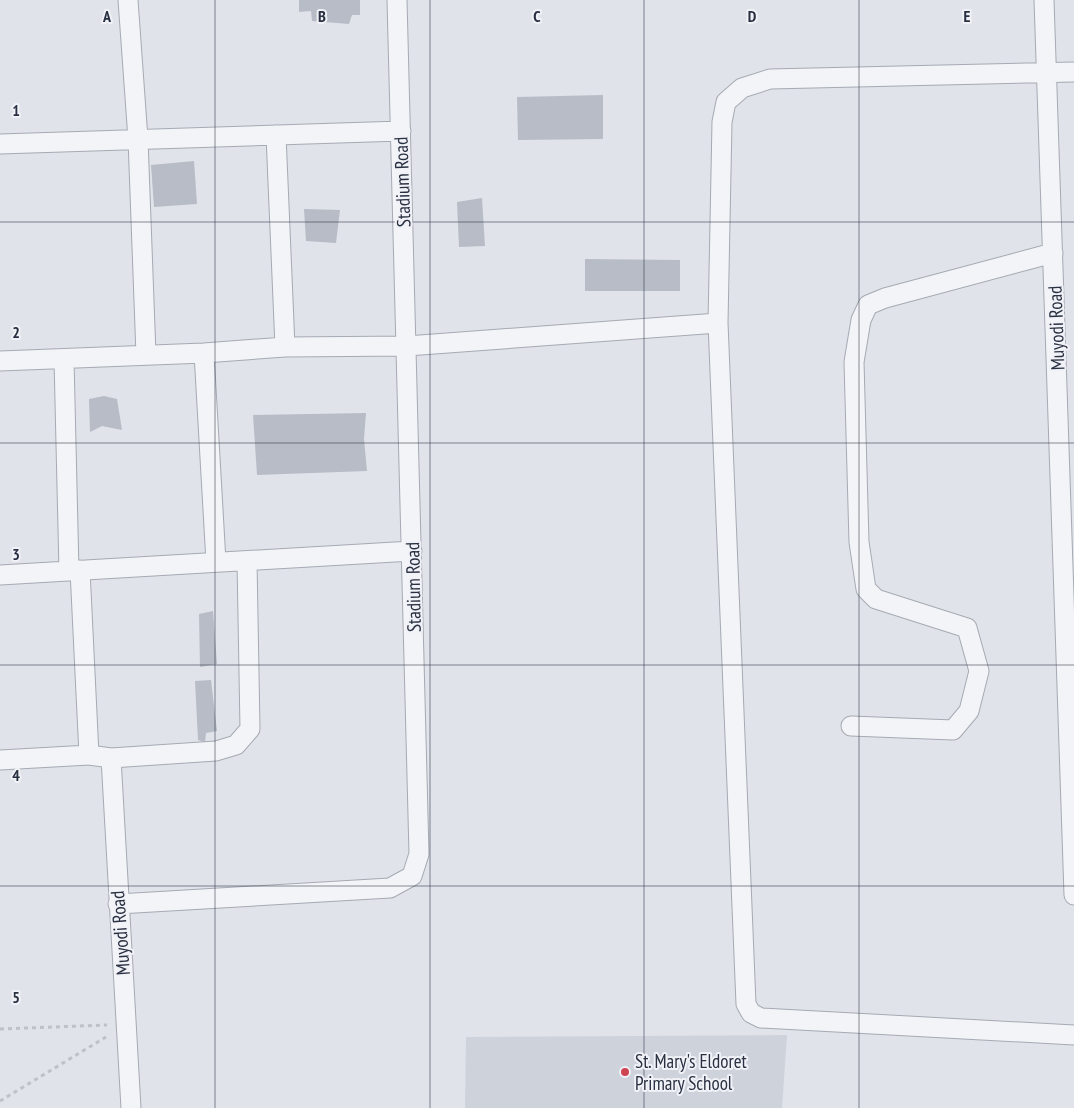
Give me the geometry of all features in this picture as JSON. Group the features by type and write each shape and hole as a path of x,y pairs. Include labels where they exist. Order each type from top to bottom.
{"street":[{"path":"128,0 138,139 146,355"},
{"name":"Stadium Road","path":"118,904 390,888 412,876 419,854 398,0"},
{"name":"Muyodi Road","path":"1044,0 1074,896"},
{"path":"1074,72 770,79 742,88 726,102 722,122 718,323 746,1004 751,1013 761,1018 1074,1035"},
{"path":"0,144 401,130"},
{"path":"276,135 285,347"},
{"path":"851,726 953,730 969,711 979,671 967,628 876,599 866,589 858,542 854,362 861,320 868,305 885,298 1053,253"},
{"path":"0,361 204,353 285,347 407,346 718,323"},
{"path":"204,353 216,562"},
{"path":"64,359 75,570 89,755"},
{"path":"0,575 412,551"},
{"path":"0,760 89,755 111,758 216,752 236,745 250,728 247,561"},
{"name":"Muyodi Road","path":"111,758 131,1108"}],"path":[{"path":"0,1029 126,1025"},
{"path":"0,1101 126,1025"}],"shaded area":[{"name":"St. Mary's Eldoret Primary School","path":"787,1035 782,1108 465,1108 466,1037"}],"building":[{"path":"299,0 360,0 360,15 352,15 349,24 312,21 311,11 299,12"},
{"path":"603,95 603,139 518,140 517,97"},
{"path":"194,161 197,204 154,207 151,165"},
{"path":"482,198 485,246 459,247 457,202"},
{"path":"304,209 340,210 336,243 306,241"},
{"path":"585,259 680,260 680,291 585,291"},
{"path":"104,396 117,399 122,430 102,426 90,432 89,399"},
{"path":"366,413 364,439 367,471 257,475 253,415"},
{"path":"213,611 217,664 200,667 199,614"},
{"path":"211,680 217,731 206,733 205,742 198,740 195,681"}],"place":[{"name":"St. Mary's Eldoret Primary School","path":"625,1072"}]}
